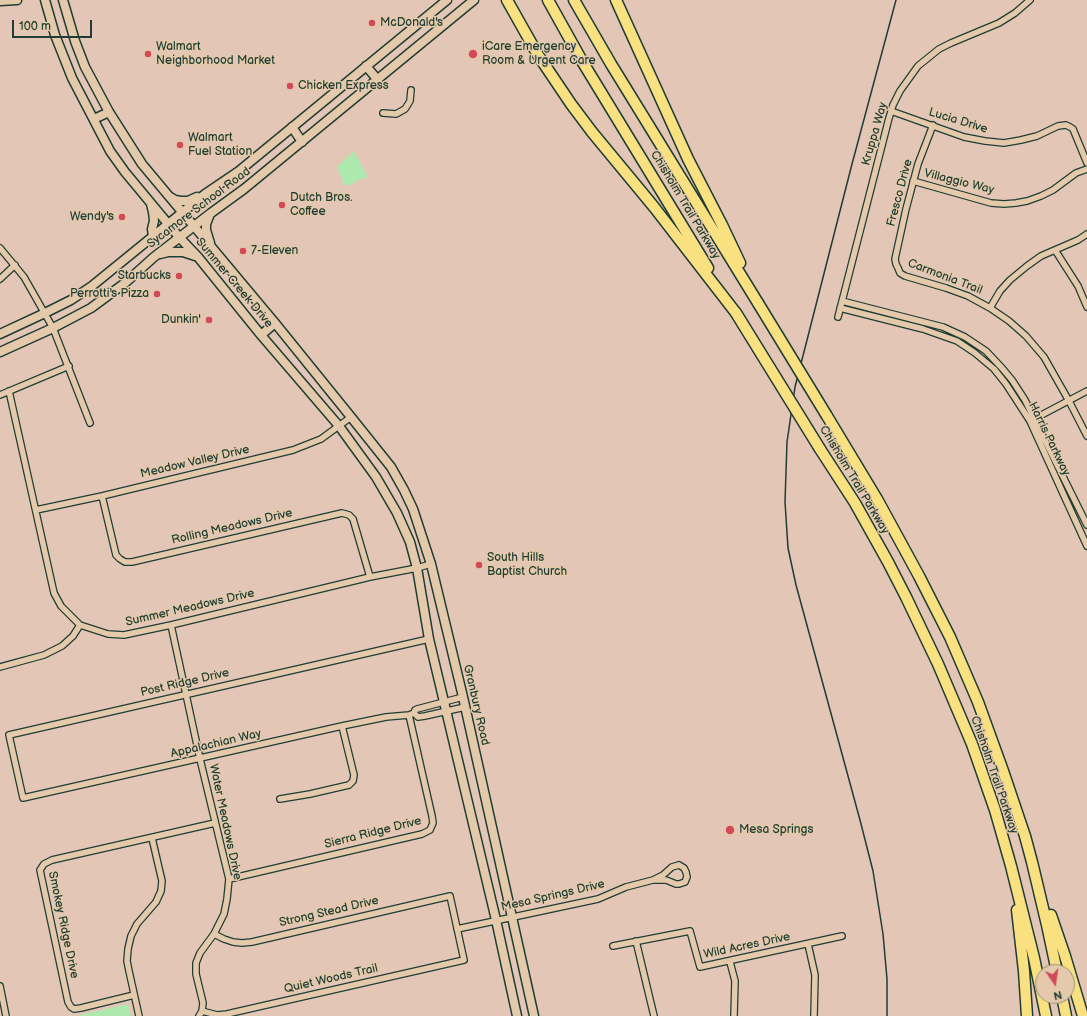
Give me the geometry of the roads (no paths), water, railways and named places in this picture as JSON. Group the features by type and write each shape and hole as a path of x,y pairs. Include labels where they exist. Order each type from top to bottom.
{"highway":[{"path":"507,0 538,55 570,104 654,207 736,313"},
{"name":"Chisholm Trail Parkway","path":"548,0 579,56 854,503 906,597 972,744 995,810 1011,866 1034,958 1046,1016"},
{"name":"Chisholm Trail Parkway","path":"574,0 611,64 827,416 900,540 934,603 978,702 1015,804 1032,862 1055,964"},
{"path":"616,0 688,159 722,225 758,303"},
{"path":"1032,862 1065,956 1083,1016"},
{"path":"1011,866 1024,971 1027,1016"},
{"path":"1064,1004 1066,1016"}],"main road":[{"path":"0,1 18,0"},
{"name":"Summer Creek Drive","path":"45,0 55,35 72,78 110,151 125,172 168,224 198,257 261,335 339,426"},
{"name":"Summer Creek Drive","path":"63,0 75,41 86,67 109,112 142,164 275,323 351,417"},
{"name":"Sycamore School Road","path":"0,352 53,328 91,308 125,283 179,237 244,189 302,142 474,0"},
{"name":"Sycamore School Road","path":"0,334 71,300 92,286 182,212 239,170 292,127 442,1"},
{"path":"366,66 377,79"},
{"path":"94,119 109,112"},
{"path":"292,127 302,142"},
{"path":"168,196 175,200 188,201 205,194"},
{"path":"150,202 154,221 152,229 153,237"},
{"path":"211,213 206,224 206,230 211,247"},
{"path":"154,257 168,252 183,252 198,257"},
{"path":"261,335 275,323"},
{"name":"Granbury Road","path":"351,417 391,467 404,490 413,509 431,564 463,698 534,1016"},
{"path":"339,426 376,477 397,512 410,542 417,568 429,639 496,920 517,1016"}],"street":[{"name":"Kruppa Way","path":"838,317 891,110 900,91 918,66 939,49 999,23 1015,13 1030,0"},
{"path":"383,113 396,114 404,109 410,101 411,90"},
{"name":"Lucia Drive","path":"891,110 964,137 1004,143 1037,136 1058,126 1070,127 1073,129 1087,162"},
{"name":"Fresco Drive","path":"898,268 895,259 912,181 933,125"},
{"name":"Villaggio Way","path":"912,181 991,202 1004,204 1027,201 1041,196 1053,190 1076,173 1087,169"},
{"path":"990,308 1000,291 1010,280 1042,256 1078,240 1087,234"},
{"path":"0,248 24,276 53,328 90,423"},
{"path":"1055,250 1078,286 1087,307"},
{"path":"0,279 15,266"},
{"name":"Carmonia Trail","path":"898,268 900,273 905,276 968,296 1010,321 1026,336 1044,357 1087,436"},
{"name":"Harris Parkway","path":"842,301 943,327 965,337 986,351 1012,380 1025,400 1085,535 1087,546"},
{"name":"Harris Parkway","path":"840,308 942,335 963,344 985,361 994,369 1033,420 1087,525"},
{"path":"0,395 69,366"},
{"name":"Summer Meadows Drive","path":"9,391 54,594 60,606 80,625 108,634 124,635 431,564"},
{"path":"1033,420 1087,391"},
{"name":"Meadow Valley Drive","path":"36,510 102,496 293,450 321,439 351,417"},
{"name":"Rolling Meadows Drive","path":"102,496 116,555 125,562 132,562 342,513 349,515 353,519 370,577"},
{"path":"0,667 44,655 62,646 73,636 80,625"},
{"name":"Water Meadows Drive","path":"171,625 200,759 229,879 226,907 214,934 200,953 196,963 196,974 203,1003 201,1014"},
{"name":"Post Ridge Drive","path":"23,798 9,735 429,639"},
{"name":"Appalachian Way","path":"411,714 417,708 463,698"},
{"name":"Appalachian Way","path":"23,798 342,726 386,717 411,714 418,717 425,716 465,707"},
{"name":"Sierra Ridge Drive","path":"229,879 422,834 430,830 433,823 432,816 411,714"},
{"path":"280,799 349,785 354,781 354,775 342,726"},
{"name":"Smokey Ridge Drive","path":"134,995 81,1008 74,1009 71,1007 68,1002 40,870 44,864 52,860 215,823"},
{"path":"139,1016 128,966 128,955 129,943 137,924 160,896 162,886 161,876 152,838"},
{"name":"Mesa Springs Drive","path":"457,929 598,899 626,887 653,880 663,875 672,867 679,865 682,866 686,872 687,877 685,882 679,884 666,880 653,880"},
{"name":"Strong Stead Drive","path":"214,934 233,942 247,942 450,896 457,929"},
{"name":"Quiet Woods Trail","path":"201,1014 227,1014 464,960 457,929"},
{"name":"Wild Acres Drive","path":"613,946 690,931 700,967 730,962 842,936"},
{"path":"636,942 654,1016"},
{"path":"808,944 815,975 814,1016"},
{"path":"730,962 735,981 734,1016"},
{"path":"0,986 6,1016"}],"railway":[{"path":"887,1016 887,979 883,934 873,871 796,585 788,548 785,502 787,442 795,387 896,0"}],"place":[{"name":"McDonald's","path":"372,23"},
{"name":"Walmart Neighborhood Market","path":"148,54"},
{"name":"iCare Emergency Room & Urgent Care","path":"473,54"},
{"name":"Chicken Express","path":"290,86"},
{"name":"Walmart Fuel Station","path":"180,145"},
{"name":"Dutch Bros. Coffee","path":"282,205"},
{"name":"Wendy's","path":"122,217"},
{"name":"7-Eleven","path":"243,251"},
{"name":"Starbucks","path":"179,276"},
{"name":"Perrotti's Pizza","path":"157,294"},
{"name":"Dunkin'","path":"209,320"},
{"name":"South Hills Baptist Church","path":"479,565"},
{"name":"Mesa Springs","path":"730,830"}]}
